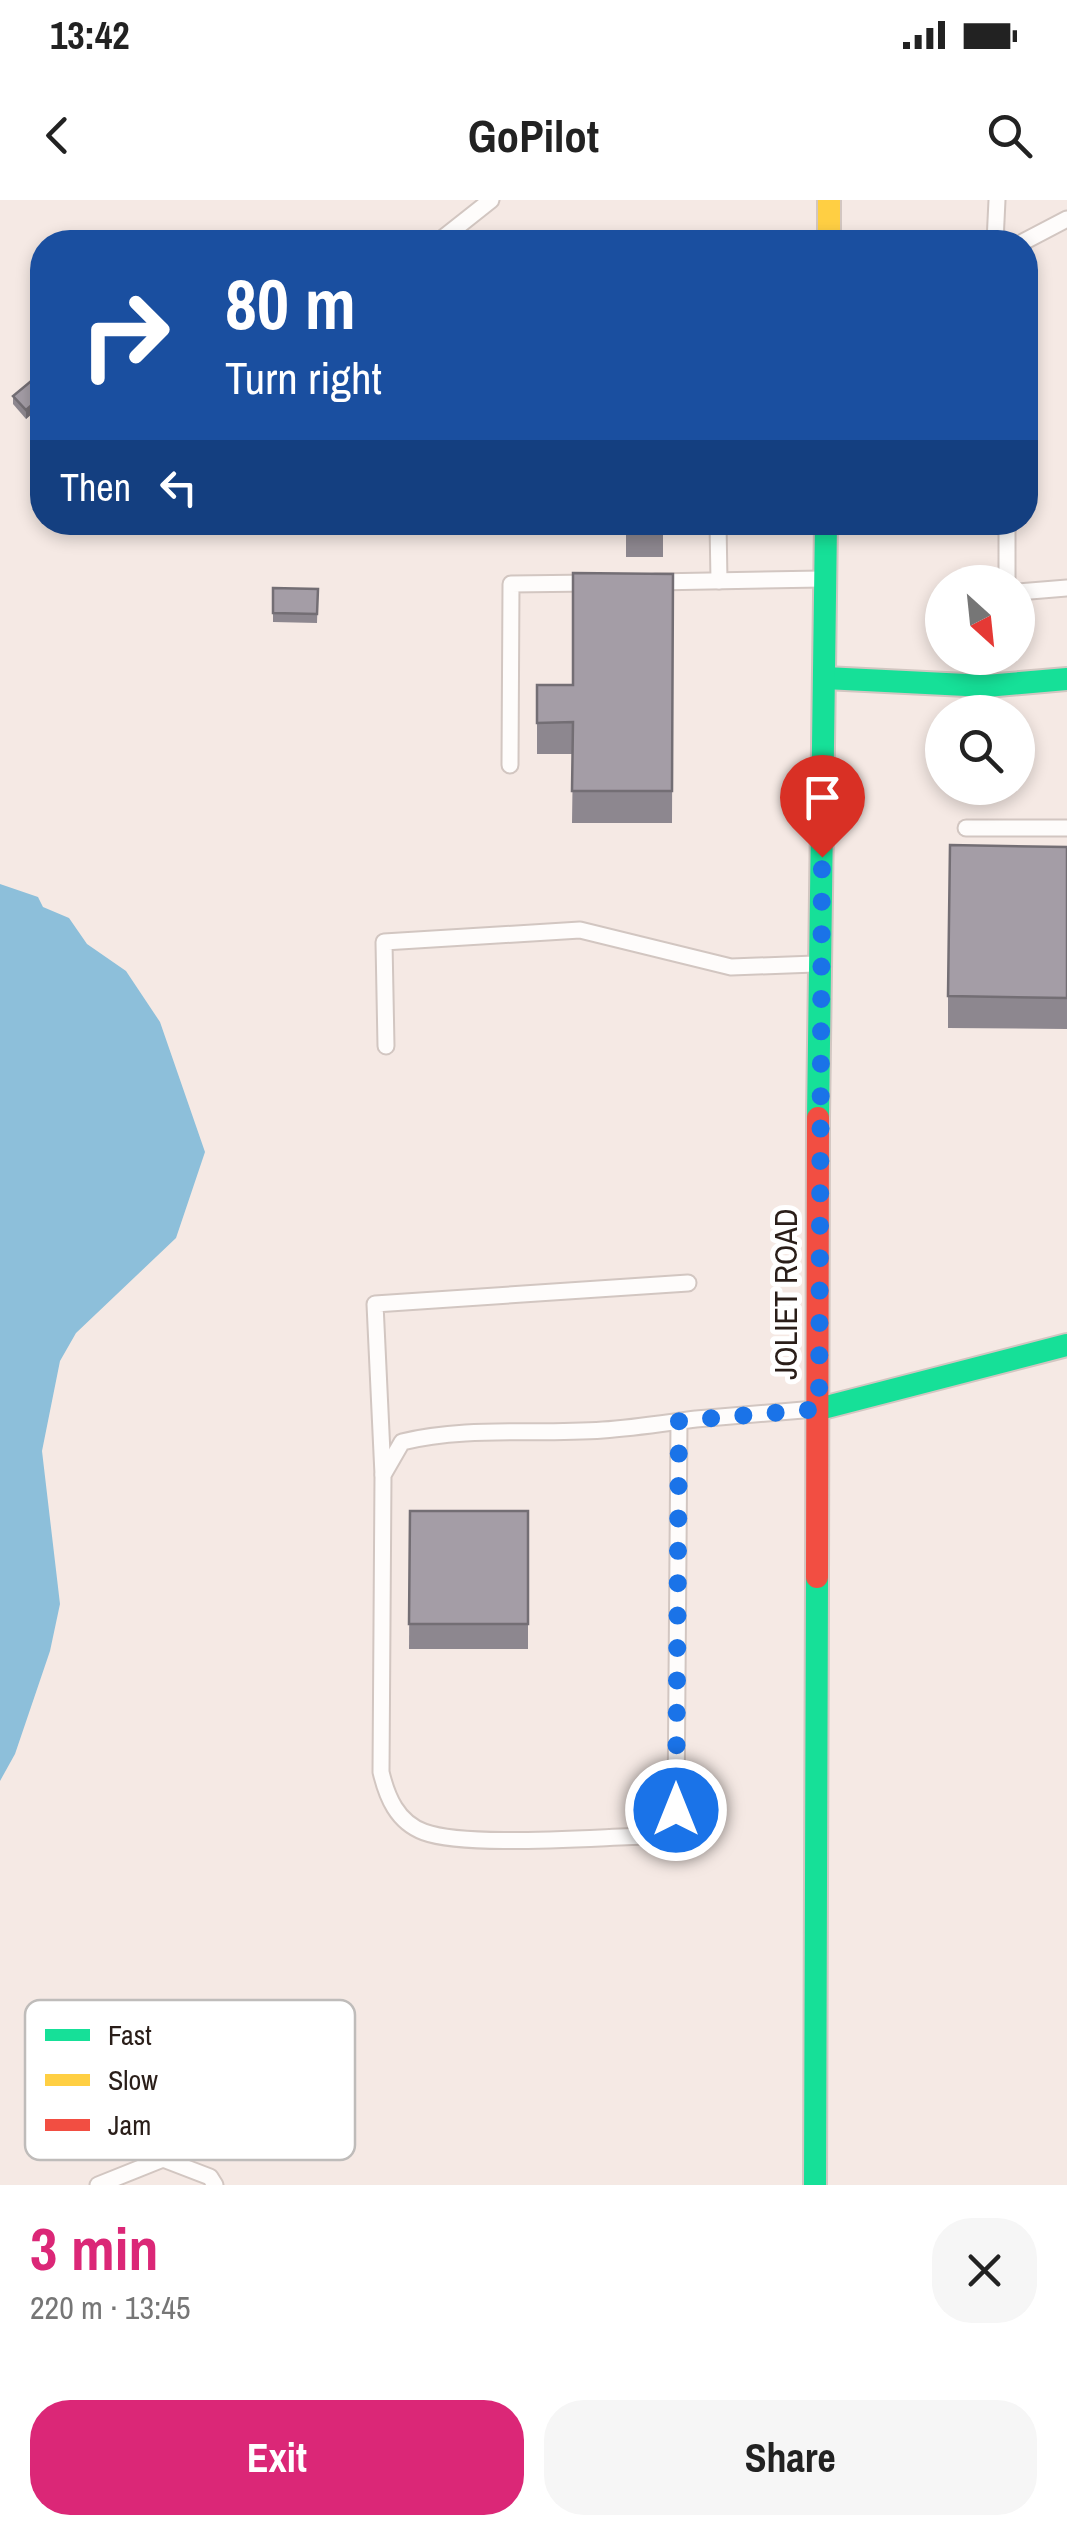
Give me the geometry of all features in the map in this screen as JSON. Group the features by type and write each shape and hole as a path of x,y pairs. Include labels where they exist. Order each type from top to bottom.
{"main road":[{"path":"829,200 829,230"},
{"name":"JOLIET ROAD","path":"814,2185 819,964 826,535"},
{"path":"825,678 1067,679"},
{"path":"819,1409 1067,1345"}],"lane":[{"path":"453,230 491,200"},
{"path":"996,230 997,200"},
{"path":"1038,234 1067,219"},
{"path":"718,535 720,581"},
{"path":"1006,535 1007,565"},
{"path":"644,582 826,579"},
{"path":"510,765 510,584 606,583"},
{"path":"1035,591 1067,588"},
{"path":"966,828 1067,828"},
{"path":"386,1046 384,942 580,930 732,967 819,964"},
{"path":"679,1421 676,1810 665,1830 649,1836 459,1838 421,1832 388,1803 381,1772 383,1475 375,1304 688,1283"},
{"path":"383,1475 402,1442 432,1434 603,1430 819,1409"},
{"path":"98,2185 160,2160"},
{"path":"166,2160 210,2177 215,2185"}],"water":[{"path":"0,884 38,897 43,907 69,918 87,944 126,971 160,1022 205,1152 176,1238 76,1333 60,1361 42,1451 60,1604 50,1651 15,1754 0,1781"}],"building":[{"path":"30,382 30,406 26,410 13,396"},
{"path":"573,573 673,574 672,791 572,791 573,722 537,723 537,685 573,685"},
{"path":"273,588 318,589 317,614 273,613"},
{"path":"950,845 1067,847 1067,998 948,996"},
{"path":"410,1511 528,1511 528,1624 409,1624"}],"traffic: fast":[{"path":"818,1118 826,535"},
{"path":"825,678 986,686 1067,679"},
{"path":"819,1409 1067,1345"},
{"path":"815,2185 817,1577"}],"traffic: slow":[{"path":"829,200 829,230"}],"traffic: jam":[{"path":"817,1577 818,1118"}],"route":[{"path":"676,1810 679,1421 819,1409 822,857"}]}
